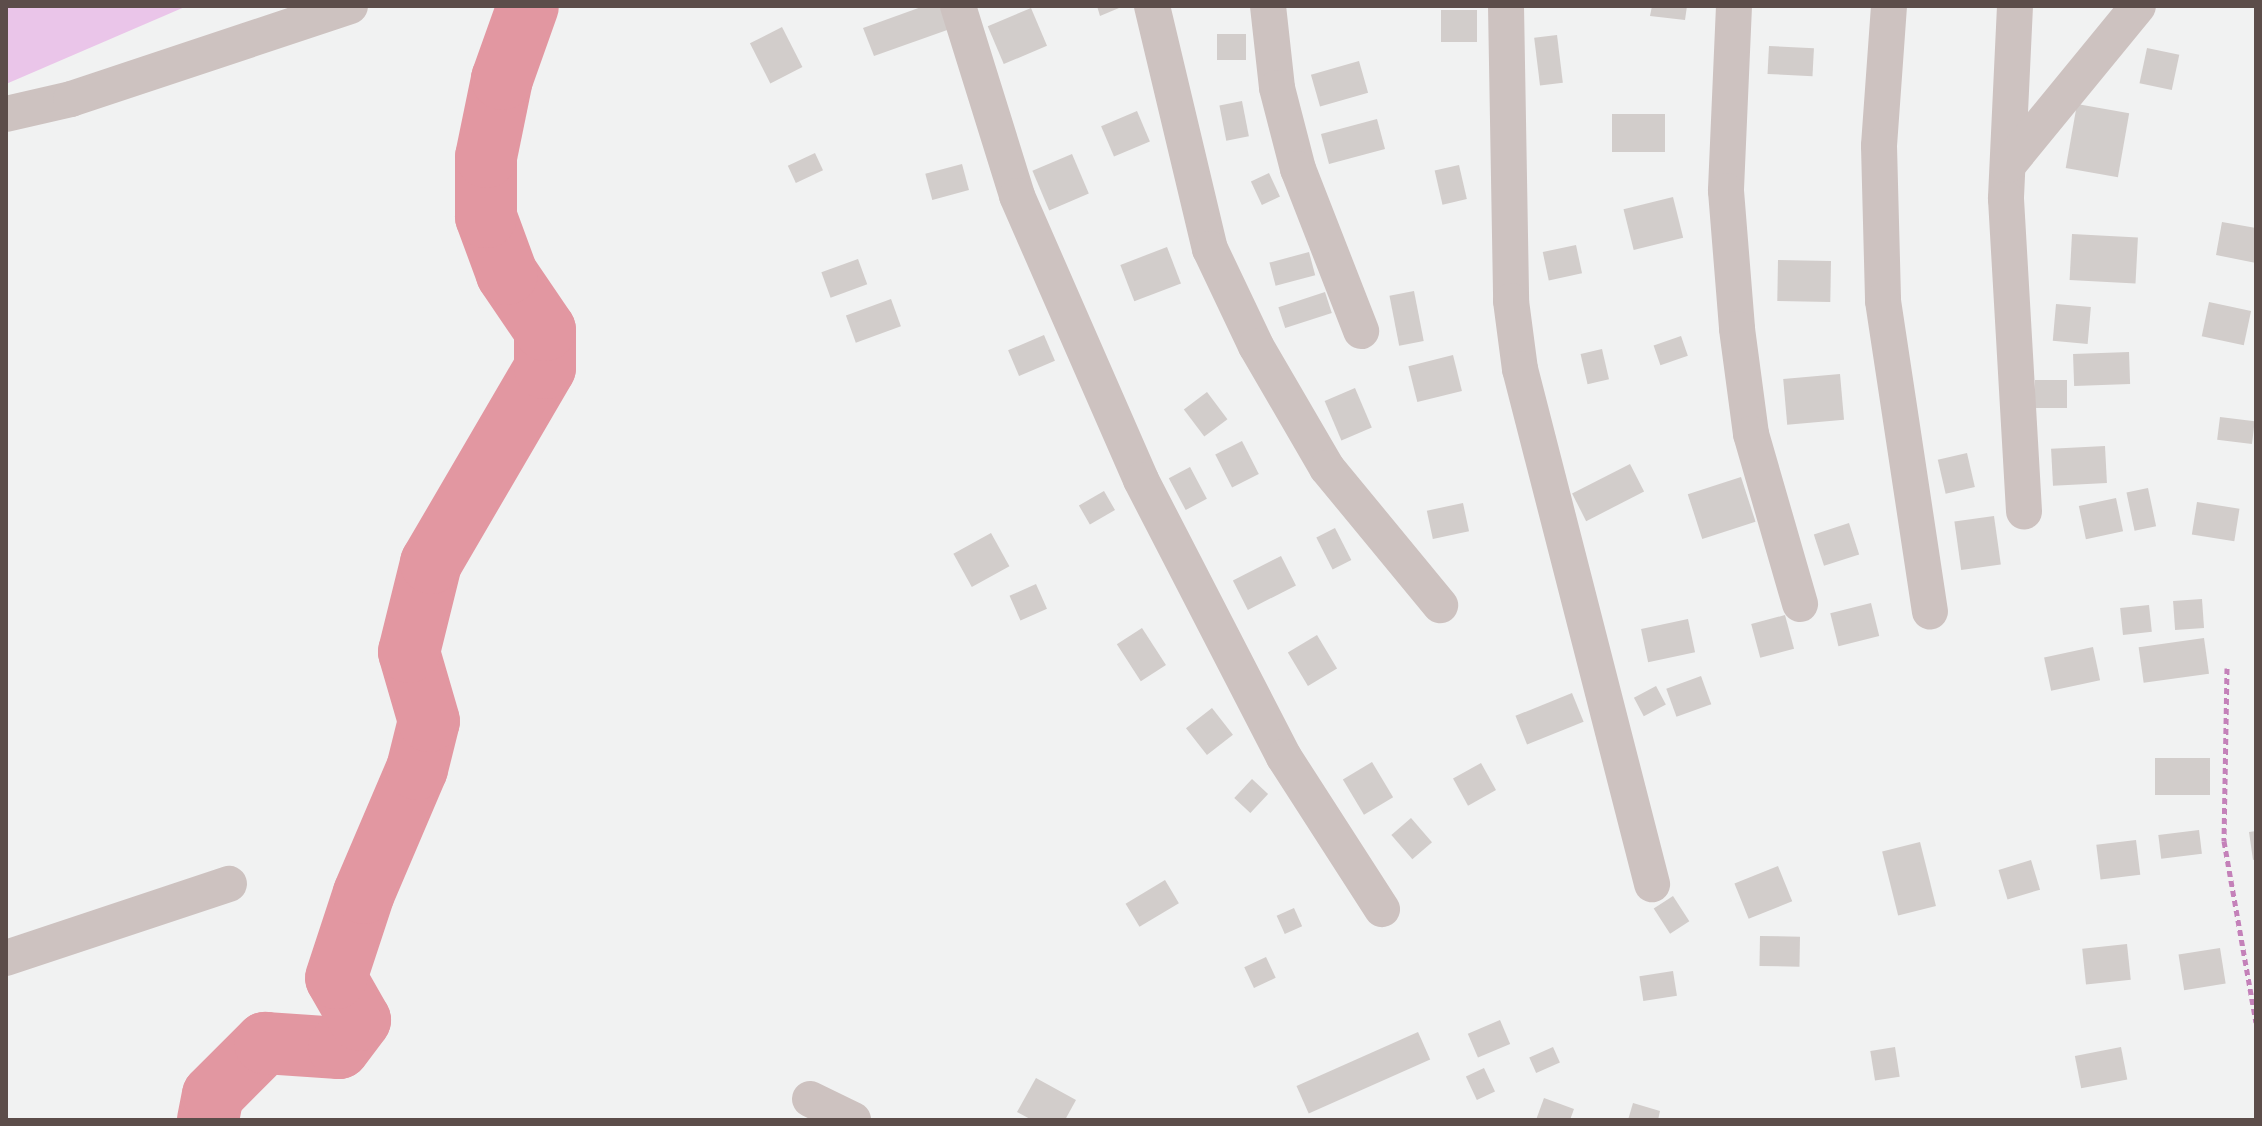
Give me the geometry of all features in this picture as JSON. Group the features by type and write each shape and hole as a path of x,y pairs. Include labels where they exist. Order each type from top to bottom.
{"street":[{"path":"6,114 71,99 350,6"},
{"path":"958,6 1017,196 1141,480 1284,757 1382,909"},
{"path":"1152,6 1210,249 1256,346 1327,468 1440,605"},
{"path":"1268,6 1277,88 1298,169 1361,331"},
{"path":"1506,6 1511,287 1520,369 1652,884"},
{"path":"1734,6 1726,191 1737,329 1751,434 1800,604"},
{"path":"1889,6 1879,146 1883,301 1930,611"},
{"path":"2015,6 2008,165 2024,511"},
{"path":"2008,165 2080,71 2138,6"},
{"path":"6,958 229,884"},
{"path":"810,1099 853,1120"}],"path":[{"path":"2227,668 2224,841 2256,1022"}],"shaded area":[{"path":"6,6 187,6 6,84"}],"building":[{"path":"924,6 942,6 950,29 874,56 863,28"},
{"path":"1097,6 1118,6 1119,8 1100,16"},
{"path":"1652,6 1687,6 1685,20 1650,16"},
{"path":"1031,8 1047,46 1004,64 988,26"},
{"path":"1441,10 1477,10 1477,42 1441,42"},
{"path":"782,27 802,67 770,83 750,43"},
{"path":"1217,34 1246,34 1246,60 1217,60"},
{"path":"1557,35 1563,83 1540,85 1534,38"},
{"path":"1769,46 1814,48 1812,76 1768,74"},
{"path":"2147,48 2179,55 2172,90 2140,83"},
{"path":"1359,61 1368,93 1320,107 1311,75"},
{"path":"1242,101 1249,136 1226,141 1219,105"},
{"path":"2077,104 2129,113 2118,177 2066,168"},
{"path":"1137,111 1150,141 1114,157 1101,126"},
{"path":"1612,114 1665,114 1665,152 1612,152"},
{"path":"1377,119 1385,149 1329,164 1321,134"},
{"path":"815,153 823,170 796,183 788,166"},
{"path":"1072,154 1089,194 1049,210 1032,171"},
{"path":"962,164 969,190 932,200 925,174"},
{"path":"1459,165 1467,199 1443,205 1435,171"},
{"path":"1269,173 1280,197 1262,205 1251,181"},
{"path":"1673,197 1683,238 1634,250 1624,209"},
{"path":"2222,222 2256,228 2256,263 2216,255"},
{"path":"2072,234 2138,237 2136,283 2070,280"},
{"path":"1576,245 1582,273 1549,280 1543,252"},
{"path":"1167,247 1181,283 1134,301 1120,265"},
{"path":"1309,252 1315,275 1276,286 1269,263"},
{"path":"858,259 867,284 831,298 821,272"},
{"path":"1778,260 1831,261 1830,302 1777,301"},
{"path":"1414,291 1424,341 1399,346 1389,296"},
{"path":"1325,292 1332,313 1285,328 1278,307"},
{"path":"891,299 901,326 856,343 846,315"},
{"path":"2209,302 2251,311 2244,345 2202,336"},
{"path":"2056,304 2091,307 2088,344 2053,341"},
{"path":"1044,335 1055,361 1019,376 1008,350"},
{"path":"1681,336 1688,356 1660,365 1654,345"},
{"path":"1602,349 1609,379 1588,384 1581,354"},
{"path":"2129,352 2130,384 2074,386 2073,354"},
{"path":"1453,355 1462,391 1417,402 1408,366"},
{"path":"1840,374 1844,420 1787,425 1783,379"},
{"path":"2035,380 2067,380 2067,408 2035,408"},
{"path":"1355,388 1372,428 1341,440 1325,401"},
{"path":"1207,392 1227,419 1204,437 1184,409"},
{"path":"2220,417 2255,421 2252,444 2217,440"},
{"path":"1242,441 1259,474 1232,488 1215,455"},
{"path":"2105,446 2107,483 2053,486 2051,449"},
{"path":"1967,453 1975,487 1946,494 1938,460"},
{"path":"1630,464 1644,492 1586,521 1572,494"},
{"path":"1190,467 1207,499 1186,510 1169,478"},
{"path":"1741,477 1756,522 1702,539 1688,494"},
{"path":"2148,488 2156,526 2135,531 2126,493"},
{"path":"1104,491 1115,510 1090,525 1079,506"},
{"path":"2116,498 2123,531 2086,539 2079,506"},
{"path":"2197,502 2239,509 2234,541 2192,535"},
{"path":"1463,503 1469,531 1433,539 1427,511"},
{"path":"1994,516 2001,565 1961,570 1954,522"},
{"path":"1849,523 1859,554 1824,566 1814,534"},
{"path":"1335,528 1351,560 1333,570 1316,538"},
{"path":"991,533 1009,566 972,587 953,554"},
{"path":"1281,556 1296,585 1248,610 1233,581"},
{"path":"1036,584 1047,609 1020,620 1010,596"},
{"path":"2202,599 2204,628 2175,630 2173,601"},
{"path":"1871,603 1879,636 1838,646 1830,613"},
{"path":"2149,605 2152,632 2123,635 2120,608"},
{"path":"1785,615 1794,649 1760,658 1751,624"},
{"path":"1688,619 1695,652 1648,662 1641,629"},
{"path":"1142,628 1166,665 1141,681 1117,644"},
{"path":"1317,635 1337,668 1308,686 1288,653"},
{"path":"2204,638 2209,674 2144,683 2139,647"},
{"path":"2093,647 2100,680 2051,691 2044,657"},
{"path":"1701,676 1711,704 1676,717 1666,689"},
{"path":"1656,686 1666,705 1644,716 1634,698"},
{"path":"1572,693 1584,722 1527,745 1515,716"},
{"path":"1212,708 1233,735 1207,755 1186,728"},
{"path":"2155,758 2210,758 2210,795 2155,795"},
{"path":"1372,762 1393,797 1364,815 1343,780"},
{"path":"1481,763 1496,790 1468,806 1453,779"},
{"path":"1252,779 1268,794 1250,813 1234,798"},
{"path":"1411,818 1432,842 1412,859 1391,835"},
{"path":"2199,830 2202,854 2161,859 2158,835"},
{"path":"2256,831 2256,859 2253,860 2249,832"},
{"path":"2136,840 2140,875 2101,880 2096,845"},
{"path":"1920,842 1936,906 1898,915 1882,851"},
{"path":"2031,860 2040,890 2008,900 1998,870"},
{"path":"1778,866 1792,901 1749,919 1734,884"},
{"path":"1165,880 1179,903 1139,927 1126,904"},
{"path":"1673,896 1689,921 1670,934 1654,909"},
{"path":"1294,908 1302,926 1285,934 1277,916"},
{"path":"1760,936 1800,937 1799,967 1759,966"},
{"path":"2127,944 2131,980 2086,985 2082,949"},
{"path":"2220,948 2226,984 2184,990 2179,955"},
{"path":"1266,957 1276,978 1254,988 1244,967"},
{"path":"1673,971 1677,996 1643,1001 1639,976"},
{"path":"1500,1020 1510,1044 1478,1058 1468,1034"},
{"path":"1418,1032 1430,1059 1309,1114 1296,1086"},
{"path":"1553,1047 1560,1063 1536,1073 1529,1058"},
{"path":"1895,1047 1900,1077 1875,1081 1870,1051"},
{"path":"2121,1047 2127,1079 2081,1088 2075,1056"},
{"path":"1484,1068 1495,1092 1477,1100 1466,1076"},
{"path":"1036,1078 1076,1100 1065,1120 1032,1120 1017,1112"},
{"path":"1544,1098 1574,1109 1570,1120 1536,1120"},
{"path":"1633,1103 1660,1111 1658,1120 1628,1120"}],"waterway":[{"path":"208,1120 213,1095 265,1043 339,1048 360,1020 336,978 364,893 417,769 429,721 409,652 431,563 545,368 545,330 507,274 486,217 486,157 502,79 528,6"}]}
